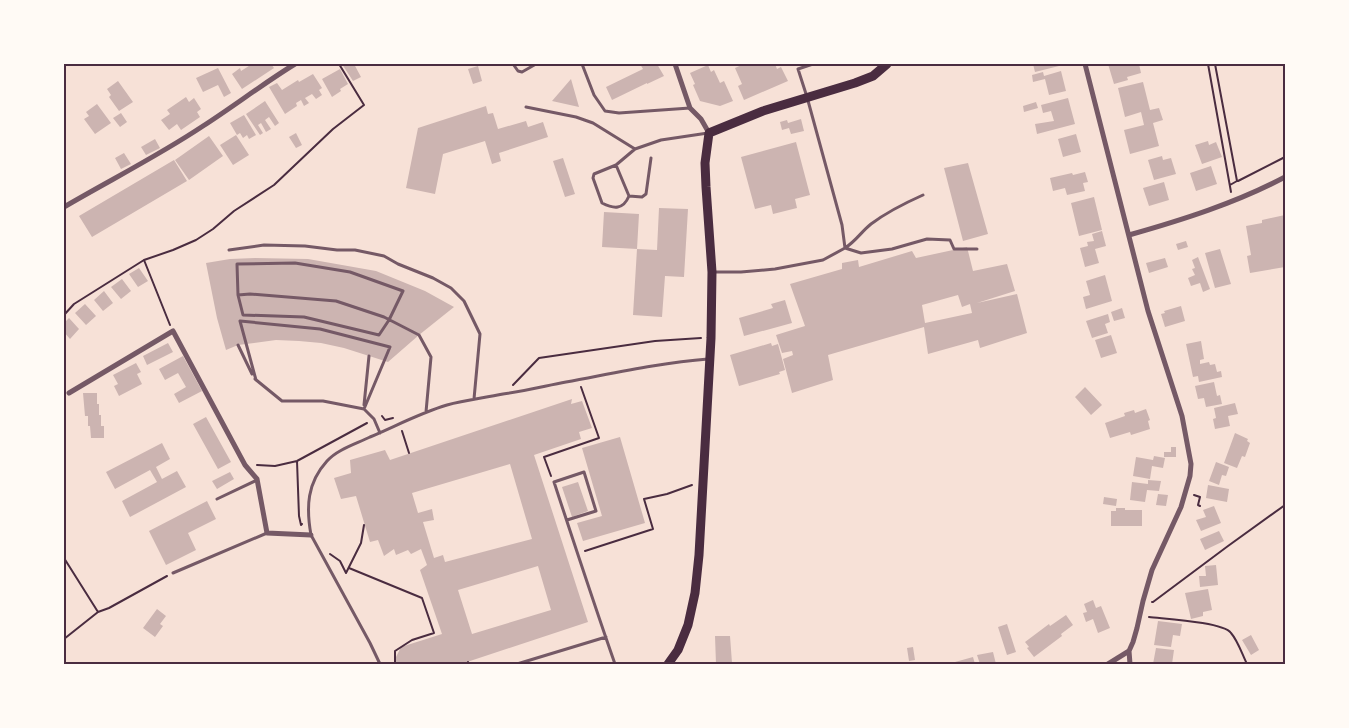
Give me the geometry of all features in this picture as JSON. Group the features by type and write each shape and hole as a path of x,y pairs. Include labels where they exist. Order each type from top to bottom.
{"main road":[{"path":"669,664 678,650 688,625 699,555 711,338 712,272 705,164 709,133 763,111 873,76 886,64"}],"street":[{"path":"64,207 152,158 204,126 295,64"},
{"path":"675,64 690,108 701,119 709,133"},
{"path":"1085,64 1148,311 1182,416 1191,464 1190,476 1181,507 1152,570 1129,651 1130,664"},
{"path":"1129,236 1250,194 1285,177"},
{"path":"69,393 173,331 245,465 257,479 267,533 311,535"},
{"path":"1108,664 1129,651"}],"lane":[{"path":"513,64 518,71 522,72 536,64"},
{"path":"582,64 594,95 605,111 619,113 690,108"},
{"path":"813,64 798,69 808,97 842,225 845,248"},
{"path":"526,107 576,117 594,123 635,149"},
{"path":"616,165 629,196 626,203 618,207 610,207 602,203 593,178 594,174 616,165 635,149 661,140 709,133"},
{"path":"629,196 642,197 646,194 651,158"},
{"path":"712,272 775,269 823,260 854,242 870,225 894,209 923,194"},
{"path":"845,248 861,253 892,249 927,239 950,240 954,249 977,250"},
{"path":"229,250 264,245 355,250 384,256 451,288 464,301 480,334 474,399"},
{"path":"295,263 341,270 403,291 380,335 304,317 243,315 238,295 238,264 295,263"},
{"path":"238,295 250,294 336,300 389,320 419,335 431,357 426,412"},
{"path":"256,380 240,321 320,329 390,347 364,409"},
{"path":"238,345 256,380 282,401 323,401 364,409 374,419 380,433"},
{"path":"364,409 369,356"},
{"path":"380,664 311,535 308,515 310,492 320,469 329,459 338,452 426,412 474,399 649,365 710,359"},
{"path":"567,520 596,511 584,472 554,482 615,664"},
{"path":"217,499 257,479"},
{"path":"173,573 267,533"},
{"path":"517,664 606,637"}],"path":[{"path":"64,315 74,304 144,260 196,240 234,211 274,185 333,129 364,105 339,64"},
{"path":"1208,64 1230,185 1285,157"},
{"path":"1215,64 1237,181"},
{"path":"144,260 173,331"},
{"path":"504,394 539,358 655,342 711,338"},
{"path":"554,482 544,457 599,438 579,380"},
{"path":"297,461 301,525 309,524"},
{"path":"578,553 653,529 644,499 667,494 703,482"},
{"path":"1200,497 1198,505 1200,506"},
{"path":"1143,601 1153,602 1285,506"},
{"path":"329,553 340,561 346,573 361,542 364,525"},
{"path":"64,558 98,612"},
{"path":"348,568 422,598 434,633 412,640 394,651 394,664"},
{"path":"64,639 98,612 109,608 173,573"},
{"path":"1140,616 1222,627 1230,631 1247,664"}],"building":[{"path":"252,64 271,64 274,68 242,89 232,74 240,68 241,71"},
{"path":"342,64 354,64 361,77 353,81"},
{"path":"640,64 657,64 664,76 612,100 606,87 643,69"},
{"path":"744,64 775,64 777,69 781,67 788,81 744,100 738,86 742,84 735,68"},
{"path":"1033,64 1059,64 1059,66 1035,72"},
{"path":"1108,64 1139,64 1141,73 1127,77 1128,80 1114,84"},
{"path":"708,65 711,72 714,70 720,83 724,81 733,101 720,106 700,101 690,73"},
{"path":"478,66 482,81 473,84 468,69"},
{"path":"218,68 231,93 224,97 218,85 203,92 196,78"},
{"path":"340,69 348,84 332,97 322,79"},
{"path":"1061,71 1066,91 1049,95 1045,79 1033,82 1032,75 1043,72 1044,76"},
{"path":"313,74 322,88 319,90 322,95 316,99 312,94 305,98 309,103 304,106 301,100 296,103 297,106 285,114 269,87 277,83 282,90 298,80 299,82"},
{"path":"571,79 579,107 552,101"},
{"path":"118,81 133,102 119,111 109,97 111,95 107,89"},
{"path":"1143,82 1150,110 1159,108 1163,120 1153,123 1159,146 1130,154 1124,130 1144,125 1141,112 1125,117 1118,88"},
{"path":"186,97 189,102 194,98 201,109 197,112 200,117 181,130 177,124 169,130 161,120 170,114 167,110"},
{"path":"1068,98 1075,124 1037,134 1035,124 1054,121 1051,111 1043,113 1041,105"},
{"path":"265,101 279,123 275,126 269,117 265,120 271,129 266,132 261,123 258,125 263,133 260,135 246,114"},
{"path":"1036,102 1038,108 1024,112 1023,106"},
{"path":"97,104 111,123 95,134 84,119 89,116 86,112"},
{"path":"486,106 488,114 493,113 498,129 526,121 528,127 543,122 548,137 499,153 501,161 492,164 485,141 443,154 435,194 406,188 418,128"},
{"path":"121,113 127,122 120,127 113,118"},
{"path":"244,115 256,135 249,139 247,135 243,138 240,133 237,135 230,123"},
{"path":"801,119 804,131 791,134 789,128 782,130 780,122 787,120 788,123"},
{"path":"296,133 302,145 296,148 289,137"},
{"path":"1076,134 1081,152 1063,157 1058,139"},
{"path":"236,135 249,155 233,165 220,145"},
{"path":"209,136 223,156 189,180 175,160"},
{"path":"155,139 160,148 146,155 141,147"},
{"path":"1208,141 1209,145 1216,142 1222,157 1202,164 1195,145"},
{"path":"796,142 810,195 795,199 797,208 773,214 771,205 755,209 741,157"},
{"path":"124,153 131,164 121,169 115,158"},
{"path":"1162,156 1163,160 1171,158 1176,174 1154,180 1148,160"},
{"path":"563,158 575,194 565,197 553,161"},
{"path":"174,160 187,181 92,237 79,216"},
{"path":"968,163 988,234 963,241 944,168"},
{"path":"1211,166 1217,184 1196,191 1190,173"},
{"path":"1085,172 1088,182 1083,183 1085,191 1067,195 1065,188 1053,191 1050,178"},
{"path":"1164,182 1169,200 1149,206 1143,188"},
{"path":"1094,197 1102,230 1079,236 1071,203"},
{"path":"659,208 688,209 684,277 665,276 662,317 633,315 637,249 657,250"},
{"path":"604,212 639,214 637,249 602,247"},
{"path":"1285,215 1285,267 1250,273 1247,256 1251,255 1246,226"},
{"path":"1102,231 1106,246 1095,249 1099,263 1085,267 1080,248 1088,246 1087,242 1094,241 1092,234"},
{"path":"1186,241 1188,247 1178,250 1176,244"},
{"path":"967,247 973,271 1007,264 1015,291 977,303 1017,294 1027,333 980,348 978,340 928,354 924,327 828,355 833,380 792,393 783,359 793,355 792,351 782,353 776,335 805,326 790,284 842,269 842,263 858,260 859,267 912,251 916,258","holes":["958,295 962,307 970,304 972,313 925,323 922,305"]},
{"path":"1220,249 1231,284 1215,288 1205,253"},
{"path":"1198,257 1210,289 1203,292 1200,283 1191,286 1188,278 1195,275 1192,269 1195,268 1192,260"},
{"path":"1165,258 1168,267 1149,273 1146,263"},
{"path":"230,259 308,259 376,271 425,291 454,307 388,362 344,348 299,341 276,340 238,345 226,350 217,318 206,263"},
{"path":"139,268 148,281 138,287 129,274"},
{"path":"1105,275 1112,301 1086,309 1083,297 1090,295 1086,281"},
{"path":"122,279 131,291 121,299 111,287"},
{"path":"104,291 113,303 103,311 94,300"},
{"path":"785,300 792,323 744,336 739,318 773,308 771,304"},
{"path":"85,304 96,316 86,325 75,313"},
{"path":"1181,306 1185,321 1165,327 1161,314 1165,313 1164,311"},
{"path":"1122,308 1125,318 1114,321 1111,312"},
{"path":"1108,314 1110,322 1105,324 1108,333 1092,338 1086,321"},
{"path":"69,318 79,329 70,339 64,332 64,323"},
{"path":"1111,335 1117,353 1101,358 1095,340"},
{"path":"1201,341 1204,359 1200,360 1200,364 1209,362 1210,365 1215,364 1217,372 1221,371 1222,377 1199,382 1198,376 1193,377 1186,344"},
{"path":"168,343 173,352 147,365 143,356"},
{"path":"771,343 772,346 778,344 785,370 779,372 780,374 739,386 730,355"},
{"path":"183,356 202,391 179,403 174,394 186,387 178,373 165,380 159,369"},
{"path":"136,363 141,372 137,374 142,384 119,396 114,386 118,384 113,375"},
{"path":"1214,382 1217,396 1220,395 1222,404 1206,407 1204,398 1198,399 1195,386"},
{"path":"1085,387 1102,405 1091,415 1075,397"},
{"path":"83,393 97,393 101,426 104,426 104,438 91,438 88,416 85,416"},
{"path":"572,399 571,404 582,401 592,428 579,432 581,439 534,455 588,622 464,663 396,664 396,657 401,647 442,634 420,570 427,565 421,549 411,554 408,550 396,555 394,549 384,556 378,540 370,542 356,496 341,499 334,478 351,473 350,460 385,450 390,460","holes":["510,464 532,539 445,562 443,555 434,558 423,522 434,520 432,509 418,513 412,493","538,566 551,610 472,634 458,590"]},
{"path":"1235,403 1238,414 1228,416 1230,426 1215,429 1213,419 1216,418 1214,408"},
{"path":"1146,409 1150,420 1148,421 1150,429 1131,435 1130,432 1110,438 1105,423 1125,416 1124,413 1134,410 1135,413"},
{"path":"206,417 231,462 218,469 193,424"},
{"path":"1235,433 1248,439 1247,441 1250,443 1245,457 1242,456 1237,468 1224,463"},
{"path":"620,437 645,523 583,541 577,523 602,516 582,448"},
{"path":"162,443 170,459 156,467 162,479 177,471 186,487 130,517 122,501 157,482 150,470 115,489 106,472"},
{"path":"1171,447 1176,447 1176,457 1164,457 1164,452 1171,452"},
{"path":"1154,456 1165,458 1163,468 1152,466 1150,479 1133,476 1136,457 1153,460"},
{"path":"1216,462 1229,467 1226,476 1222,475 1219,485 1209,481"},
{"path":"230,472 234,479 217,489 212,481"},
{"path":"1148,480 1161,481 1159,491 1147,490 1145,502 1130,500 1132,482 1148,484"},
{"path":"578,482 588,511 572,517 562,487"},
{"path":"1208,485 1229,489 1227,502 1206,498"},
{"path":"1158,494 1168,495 1166,506 1156,505"},
{"path":"1104,497 1117,499 1116,506 1103,504"},
{"path":"207,501 216,519 188,533 196,550 166,565 149,531"},
{"path":"1214,506 1221,523 1201,531 1196,520 1206,517 1203,510"},
{"path":"1116,508 1142,510 1142,526 1111,526 1111,511 1116,511"},
{"path":"1219,531 1224,541 1205,550 1200,539"},
{"path":"1216,565 1218,585 1200,587 1199,576 1206,576 1205,566"},
{"path":"1208,589 1212,610 1203,612 1203,616 1191,619 1185,593"},
{"path":"1093,600 1096,608 1101,606 1110,628 1098,633 1093,619 1086,622 1083,613 1087,612 1084,604"},
{"path":"157,609 166,616 160,624 163,626 155,637 143,628"},
{"path":"1066,615 1073,625 1061,634 1062,636 1034,657 1025,642 1049,624 1050,626"},
{"path":"1158,621 1182,624 1180,636 1173,635 1171,647 1154,645"},
{"path":"1007,624 1016,652 1007,655 998,627"},
{"path":"1251,635 1259,650 1251,655 1242,640"},
{"path":"715,636 730,636 732,663 716,664"},
{"path":"913,647 915,660 909,661 907,648"},
{"path":"1156,648 1174,650 1172,664 1153,664"},
{"path":"993,652 996,664 980,664 977,655"},
{"path":"973,657 975,664 955,664 955,662"}]}
